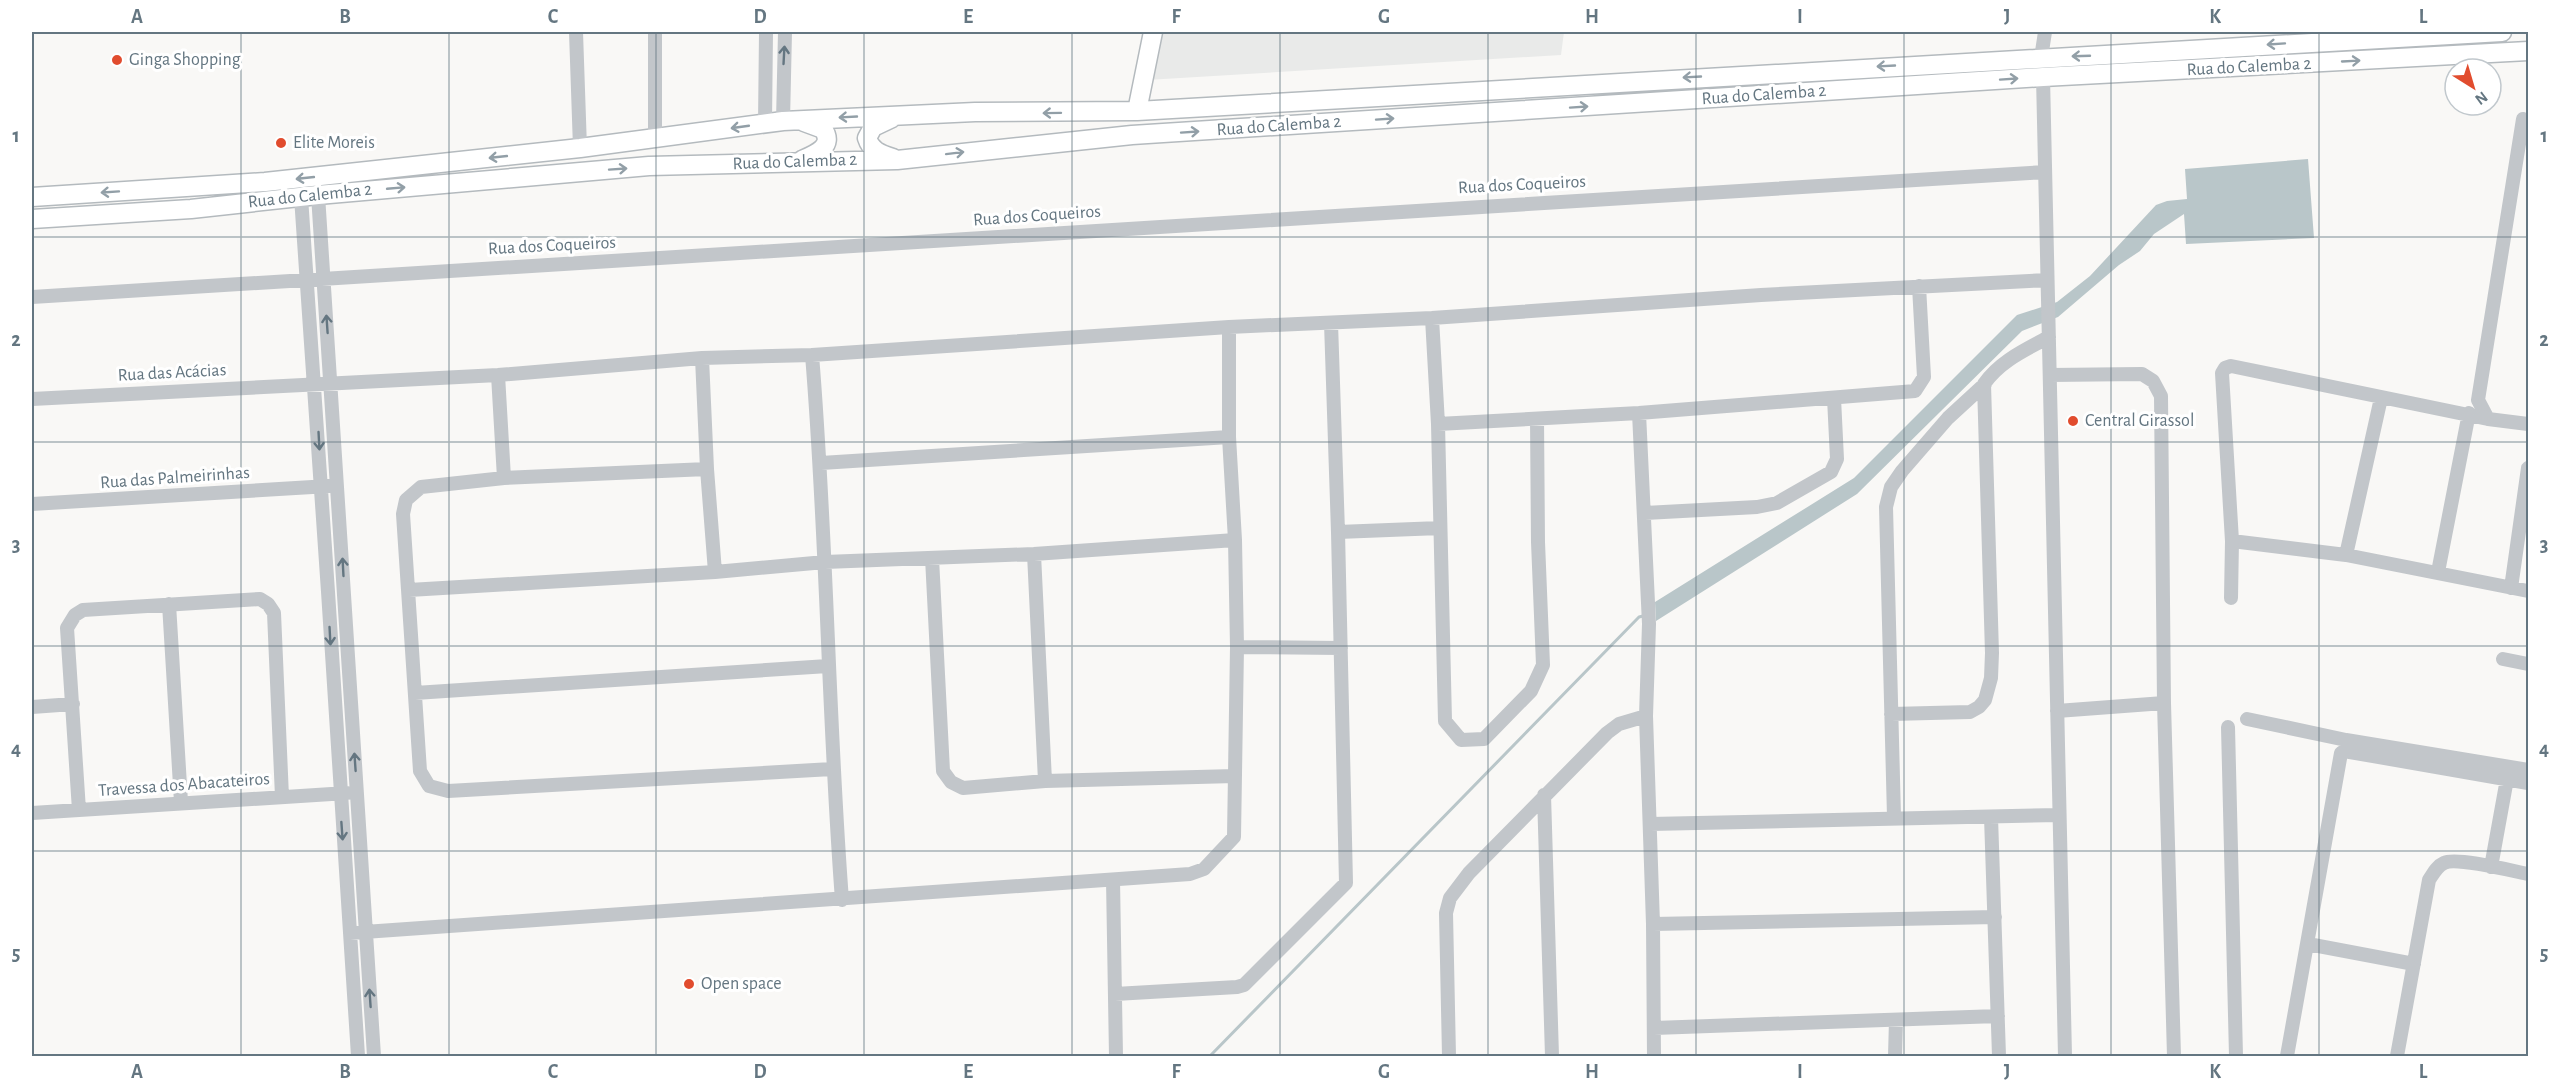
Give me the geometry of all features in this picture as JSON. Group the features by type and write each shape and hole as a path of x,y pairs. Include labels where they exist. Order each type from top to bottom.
{"main road":[{"path":"1137,111 1153,32"},
{"name":"Rua do Calemba 2","path":"32,197 265,182 580,148 782,122 975,112 1137,111 2102,56 2365,35 2502,32"},
{"name":"Rua do Calemba 2","path":"32,219 192,209 581,171 798,161 897,160 1132,135 2043,77 2529,51"},
{"path":"897,160 878,153 871,147 867,138 873,127 899,115"},
{"path":"782,122 823,129 827,140 826,145 817,154 798,161"}],"street":[{"path":"576,32 580,148"},
{"path":"655,32 655,139"},
{"path":"766,32 782,122"},
{"path":"782,122 786,32"},
{"path":"2041,58 2046,32"},
{"path":"2043,77 2065,1056"},
{"path":"2488,418 2478,400 2523,119"},
{"name":"Rua dos Coqueiros","path":"32,297 2045,172"},
{"path":"310,196 324,278 374,1056"},
{"path":"310,196 307,279 358,1056"},
{"name":"Rua das Acácias","path":"32,399 498,375 702,358 812,355 1229,327 1432,318 1749,295 2047,280"},
{"path":"1438,424 1639,413 1915,391 1919,389 1924,377 1919,286"},
{"path":"1432,318 1438,424 1445,720 1461,740 1484,739 1531,691 1544,665 1538,542 1537,419"},
{"path":"1115,994 1244,985 1346,883 1331,323"},
{"path":"350,933 1113,880 1190,874 1204,869 1234,837 1237,647 1235,540 1229,437 1229,327"},
{"path":"1894,817 1886,507 1891,487 1948,418 1984,384 1992,372 2012,357 2049,337"},
{"path":"812,355 825,562 832,769 842,900"},
{"path":"702,358 715,572"},
{"path":"2231,598 2232,541 2222,373 2225,368 2231,366 2381,398 2529,424"},
{"path":"2050,375 2142,374 2154,381 2161,396 2164,703 2174,1056"},
{"path":"498,375 504,478"},
{"path":"1891,714 1970,712 1985,700 1991,678 1992,653 1984,384"},
{"path":"1645,513 1757,507 1777,503 1831,472 1837,459 1834,398"},
{"path":"2346,555 2381,398"},
{"path":"1639,413 1648,624 1646,716 1653,924 1654,1056"},
{"path":"2439,572 2469,413"},
{"path":"820,464 1229,437"},
{"path":"2511,588 2522,544 2529,468"},
{"path":"707,469 504,478 420,487 410,495 404,514 420,771 429,786 440,790 832,769"},
{"name":"Rua das Palmeirinhas","path":"32,504 337,485"},
{"path":"1338,531 1440,528"},
{"path":"409,590 715,572 825,562 1034,554 1235,540"},
{"path":"2232,541 2346,555 2529,591"},
{"path":"1034,554 1045,781"},
{"path":"932,558 945,777 963,788 1045,781 1235,776"},
{"path":"79,810 68,628 75,615 84,610 169,604 260,599 268,604 274,613 282,797"},
{"path":"169,604 181,802"},
{"path":"1237,647 1341,648"},
{"path":"2503,659 2529,664"},
{"path":"416,693 828,666"},
{"path":"2057,711 2164,703"},
{"path":"32,706 73,704"},
{"path":"1449,1056 1446,914 1450,898 1469,873 1607,733 1619,724 1646,716"},
{"path":"2247,719 2346,740 2529,770"},
{"path":"2228,727 2236,1056"},
{"path":"2287,1056 2341,753 2344,751 2529,783"},
{"path":"2491,867 2507,779"},
{"name":"Travessa dos Abacateiros","path":"32,813 357,792"},
{"path":"1544,795 1552,1056"},
{"path":"1650,824 2059,815"},
{"path":"1991,817 1998,1056"},
{"path":"2397,1056 2429,880 2435,870 2445,862 2458,861 2529,874"},
{"path":"1113,880 1116,1056"},
{"path":"1653,924 1995,917"},
{"path":"2308,944 2414,964"},
{"path":"1654,1028 1998,1016"},
{"path":"1895,1056 1896,1020"}],"shaded area":[{"path":"1156,32 1564,32 1561,55 1147,80"},
{"path":"2308,159 2314,238 2186,244 2184,214 2154,234 2140,251 2119,265 2058,317 2022,331 1857,494 1656,621 1655,602 1854,478 2017,315 2057,302 2090,276 2156,205 2167,201 2187,199 2185,169"}],"waterway":[{"path":"1210,1056 1639,617 1643,616"}],"place":[{"name":"Ginga Shopping","path":"117,60"},
{"name":"Elite Moreis","path":"281,143"},
{"name":"Central Girassol","path":"2073,421"},
{"name":"Open space","path":"689,984"}]}
